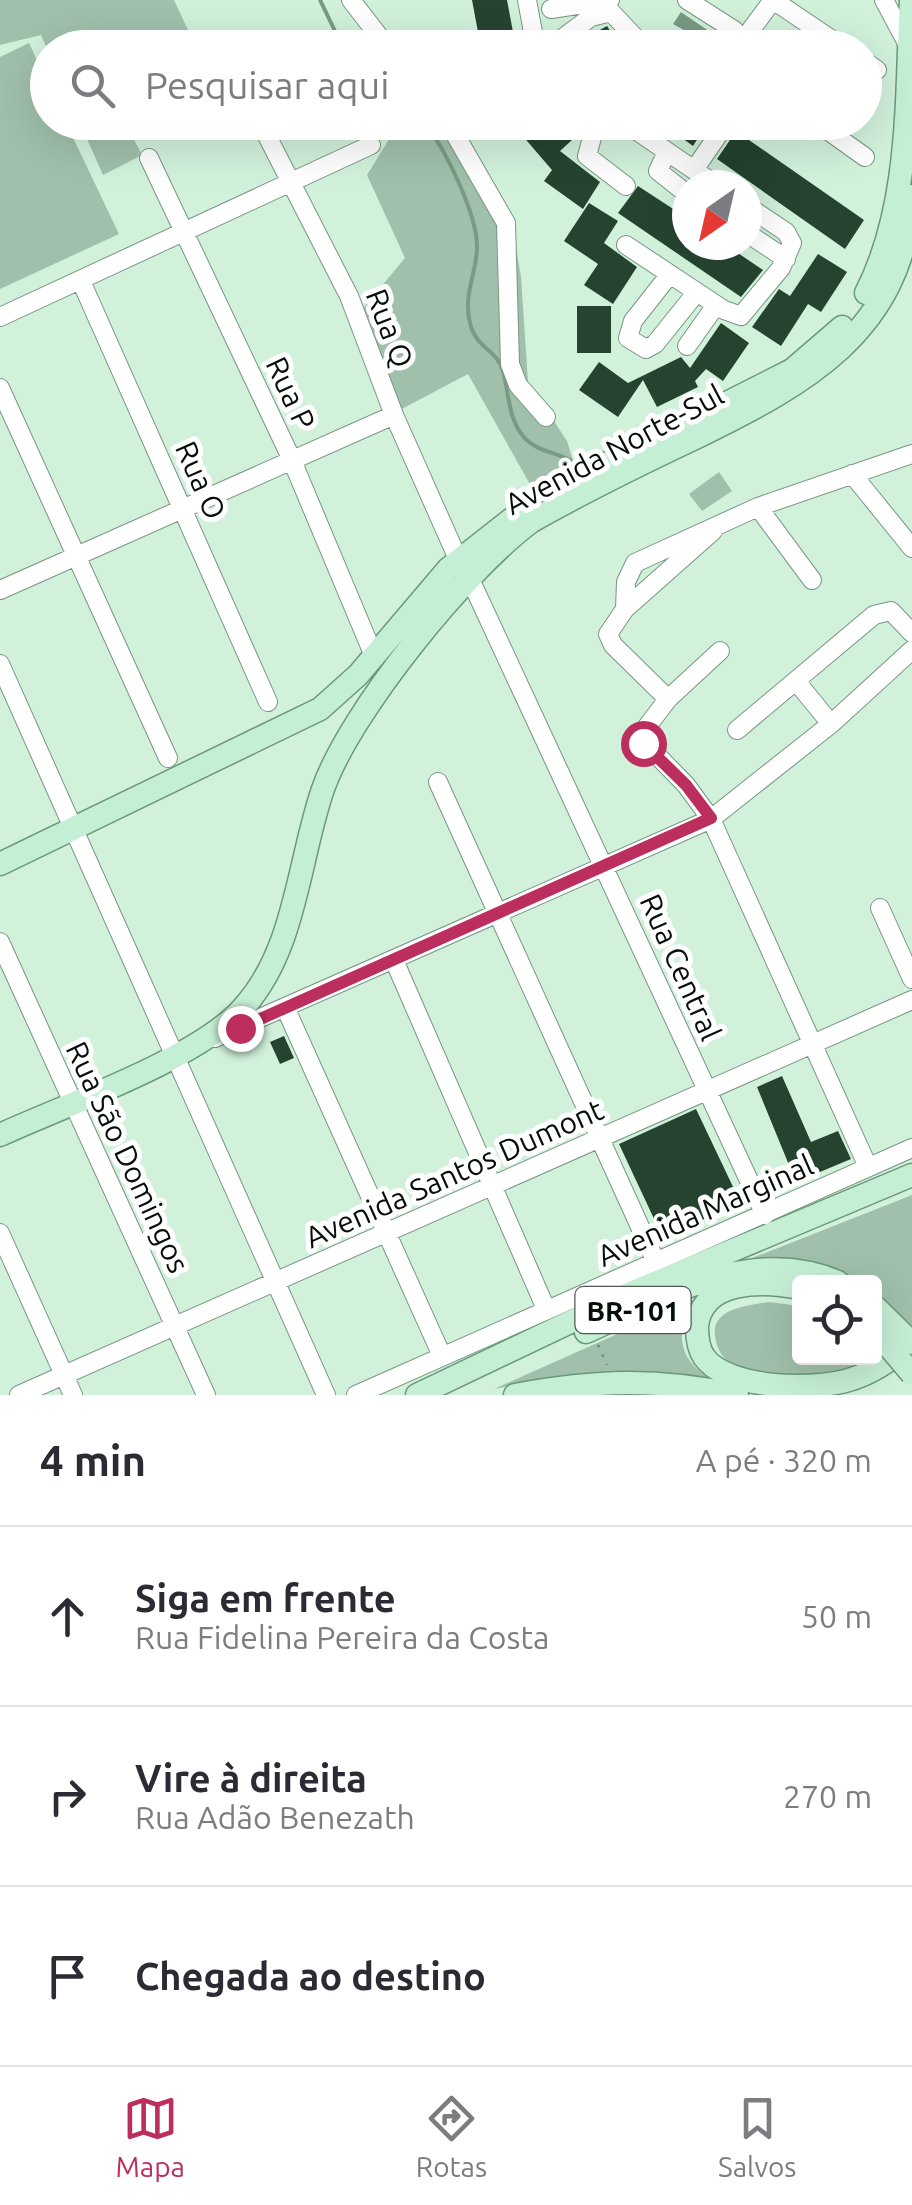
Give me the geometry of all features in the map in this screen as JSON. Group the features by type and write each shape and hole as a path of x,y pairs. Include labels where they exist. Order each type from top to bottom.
{"main road":[{"name":"Avenida Norte-Sul","path":"0,864 304,719 345,688 537,500 792,370 841,329 868,290 891,228 912,0"},
{"name":"Avenida Norte-Sul","path":"0,1135 205,1041 245,1007 275,957 321,794 344,742 464,569 532,521 783,394 830,361 865,323 884,293 899,259 912,196"},
{"path":"418,1395 632,1293 912,1175"},
{"name":"BR-101","path":"445,1395 694,1284 810,1272 818,1275"},
{"path":"792,1285 766,1276 734,1287 704,1307 697,1334 699,1347 713,1366 772,1384 833,1384 870,1371 912,1342 882,1314"},
{"path":"882,1339 912,1374"},
{"path":"845,1395 871,1386 912,1360"},
{"path":"515,1395 613,1380 686,1384 737,1395"}],"street":[{"path":"352,0 374,30"},
{"path":"527,0 533,30"},
{"path":"555,30 551,4 610,0"},
{"path":"754,30 773,0 793,5 823,30"},
{"path":"884,0 908,48"},
{"path":"700,3 731,30"},
{"path":"576,30 592,17 610,12 628,30"},
{"name":"Rua Q","path":"270,140 350,296 394,415 464,569"},
{"path":"458,140 506,223 510,364 518,385 546,417"},
{"path":"590,140 587,156 626,186"},
{"path":"650,140 694,170 715,140"},
{"path":"842,140 865,156"},
{"path":"0,317 371,144"},
{"path":"667,152 658,172 672,183"},
{"name":"Rua P","path":"149,158 291,458 374,656"},
{"path":"626,245 716,305 741,316 786,259 792,243 789,236 762,217"},
{"path":"762,244 786,259"},
{"path":"670,274 629,330 636,346 646,349 655,344 696,292"},
{"name":"Rua O","path":"81,281 268,702"},
{"path":"688,346 716,305"},
{"path":"0,388 168,758"},
{"path":"0,590 394,415"},
{"path":"625,609 628,573 639,559 758,507 912,454"},
{"path":"852,474 912,548"},
{"path":"758,507 812,580"},
{"path":"668,699 613,644 608,634 625,609 725,520"},
{"name":"Rua Central","path":"464,569 765,1216"},
{"path":"737,730 880,612 894,613 912,633"},
{"path":"205,1041 711,818 831,724 912,650"},
{"path":"720,651 668,699 640,737 711,818 868,1168"},
{"path":"0,664 326,1395"},
{"path":"796,681 831,724"},
{"path":"438,782 656,1262"},
{"path":"880,908 912,978"},
{"name":"Rua São Domingos","path":"0,942 206,1395"},
{"path":"394,960 546,1309"},
{"name":"Avenida Santos Dumont","path":"19,1395 912,1000"},
{"path":"285,1008 442,1356"},
{"name":"Avenida Marginal","path":"356,1395 912,1148"},
{"path":"0,1233 74,1395"}],"path":[{"path":"594,1328 613,1380"}],"shaded area":[{"path":"0,0 174,0 188,30 30,30 30,38 0,45"},
{"path":"681,12 707,30 684,30 673,24"},
{"path":"29,43 30,140 74,140 119,234 0,289 0,57"},
{"path":"88,140 134,140 142,155 103,175"},
{"path":"389,140 459,140 511,219 521,277 528,382 567,441 576,471 536,495 468,374 396,412 355,318 405,258 367,175"},
{"path":"719,472 732,491 702,511 689,494"},
{"path":"912,1195 912,1325 882,1300 882,1275 737,1264"},
{"path":"696,1299 683,1325 684,1349 697,1369 721,1384 545,1379 494,1389"},
{"path":"769,1302 792,1305 792,1365 869,1365 845,1376 816,1381 743,1370 724,1358 715,1330 723,1315 740,1307"}],"building":[{"path":"472,0 507,0 513,30 478,30"},
{"path":"526,140 572,140 560,151 600,182 583,209 544,181 552,170"},
{"path":"730,140 749,140 864,220 845,249 762,191 762,170 733,170 717,159"},
{"path":"638,186 672,208 672,250 618,213"},
{"path":"589,203 618,221 604,243 637,267 613,304 584,285 598,264 564,241"},
{"path":"818,254 847,272 821,312 808,304 781,346 752,327 779,289 790,296"},
{"path":"687,260 748,260 763,270 741,297"},
{"path":"577,306 611,306 611,353 577,353"},
{"path":"721,323 749,343 723,381 706,369 695,381 698,387 657,407 643,380 618,417 579,390 599,362 628,383 681,357 690,368"},
{"path":"284,1036 294,1058 280,1064 270,1042"},
{"path":"782,1076 811,1142 838,1131 851,1159 796,1182 757,1087"},
{"path":"696,1109 735,1191 715,1200 721,1211 686,1228 679,1212 656,1223 619,1144"}],"waterway":[{"path":"320,0 335,30"},
{"path":"435,140 458,182 476,234 468,303 473,332 500,364 512,413 523,436 535,446 576,464"}],"route":[{"path":"240,1028 711,818 686,785 643,743"}]}
